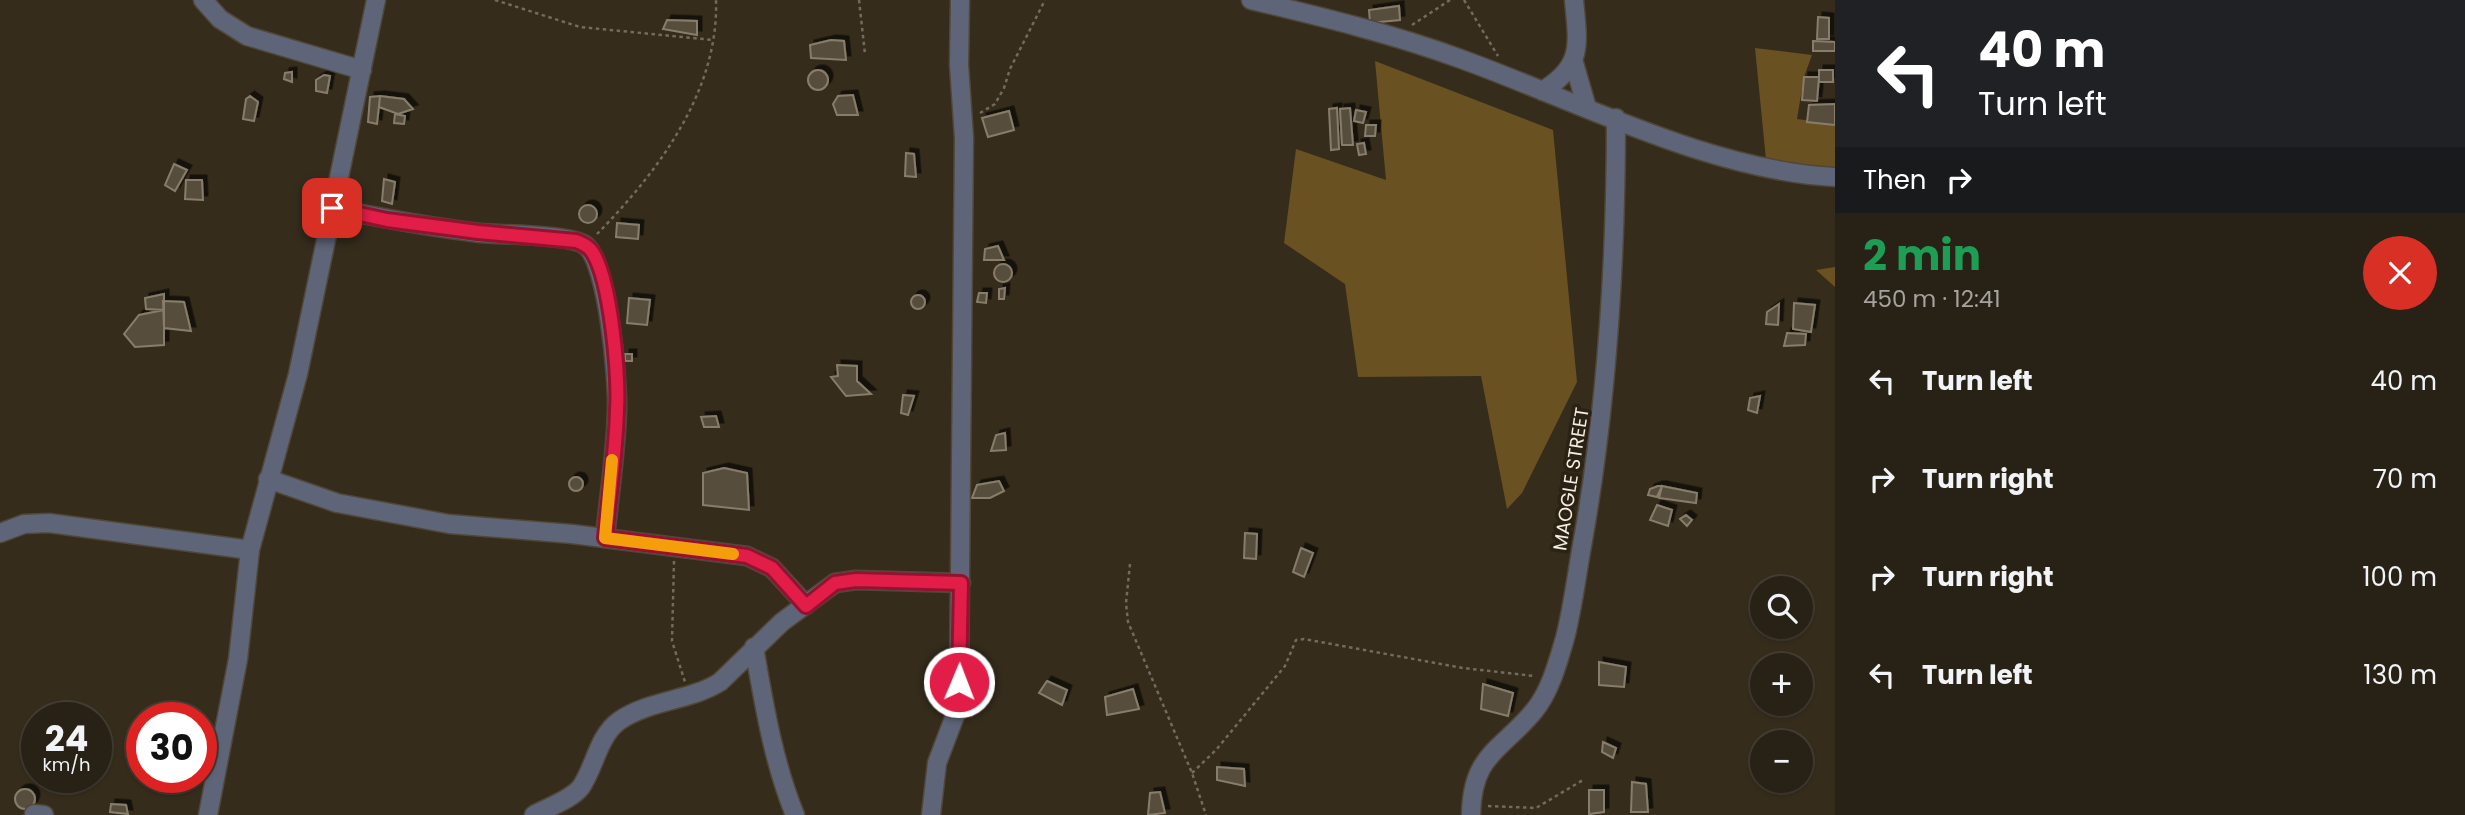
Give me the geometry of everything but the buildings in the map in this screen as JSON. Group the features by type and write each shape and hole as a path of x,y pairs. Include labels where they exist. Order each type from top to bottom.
{"street":[{"path":"203,0 220,19 247,36 362,70"},
{"path":"208,815 237,659 250,550 298,374 376,0"},
{"path":"930,815 937,763 956,713 961,583 963,121 960,0"},
{"path":"1251,0 1395,36 1683,144 1750,164 1835,177"},
{"path":"1574,0 1577,41 1574,63 1587,108"},
{"path":"1542,91 1567,74 1574,63"},
{"name":"MAOGLE STREET","path":"1471,809 1481,766 1496,746 1534,711 1551,678 1565,637 1604,404 1612,304 1616,118"},
{"path":"332,208 387,220 576,241 593,253 602,276 615,359 617,410 605,538"},
{"path":"268,479 337,503 449,524 605,538 747,556 772,568 806,606"},
{"path":"0,533 24,524 48,523 250,550"},
{"path":"534,815 574,793 581,786 607,733 617,722 634,713 720,682 754,647 835,583 856,580 961,583"},
{"path":"754,647 768,728 781,782 796,815"}],"path":[{"path":"495,0 580,27 713,40"},
{"path":"585,245 642,186 670,146 704,73 713,40 716,0"},
{"path":"859,0 865,54"},
{"path":"963,121 995,104 1045,0"},
{"path":"1395,36 1450,0"},
{"path":"1464,0 1513,79"},
{"path":"675,546 670,621 672,642 691,694"},
{"path":"1130,564 1126,603 1128,622 1192,773 1206,815"},
{"path":"1192,773 1216,750 1285,666 1297,640 1463,668 1551,678"},
{"path":"1471,809 1536,808 1583,780"}],"shaded area":[{"path":"1755,48 1812,55 1804,77 1797,119 1835,124 1835,177 1767,170"},
{"path":"1375,61 1553,130 1577,382 1522,493 1507,509 1481,376 1358,377 1345,284 1284,243 1296,149 1386,180"},
{"path":"1835,267 1835,287 1816,270"}],"slow traffic":[{"path":"612,460 605,538 733,554"}],"route":[{"path":"332,208 387,220 478,232 553,238 585,245 593,253 602,276 615,359 617,410 605,538 747,556 772,568 806,606 835,583 856,580 961,583 959,682"}]}
